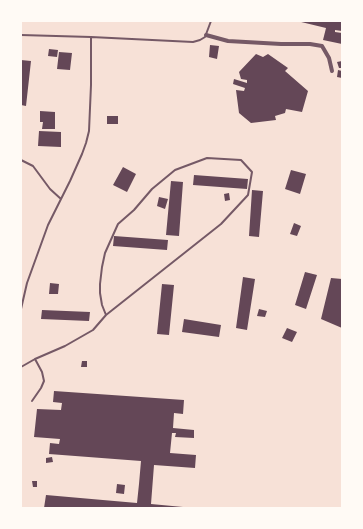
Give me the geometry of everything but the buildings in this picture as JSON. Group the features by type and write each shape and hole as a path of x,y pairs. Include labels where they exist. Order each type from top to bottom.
{"street":[{"path":"206,35 228,41 310,44 322,46 329,58 332,71"}],"lane":[{"path":"21,35 91,36 194,42 205,37 211,21"},
{"path":"21,309 27,283 48,225 86,143 89,131 91,36"},
{"path":"21,367 93,330 106,315 221,224 248,195 252,172 241,160 207,158 174,170 152,189 134,210 118,224 105,253 102,267 100,293 102,305 106,315"},
{"path":"21,160 33,166 48,186 61,199"},
{"path":"32,401 44,381 36,359"}]}
